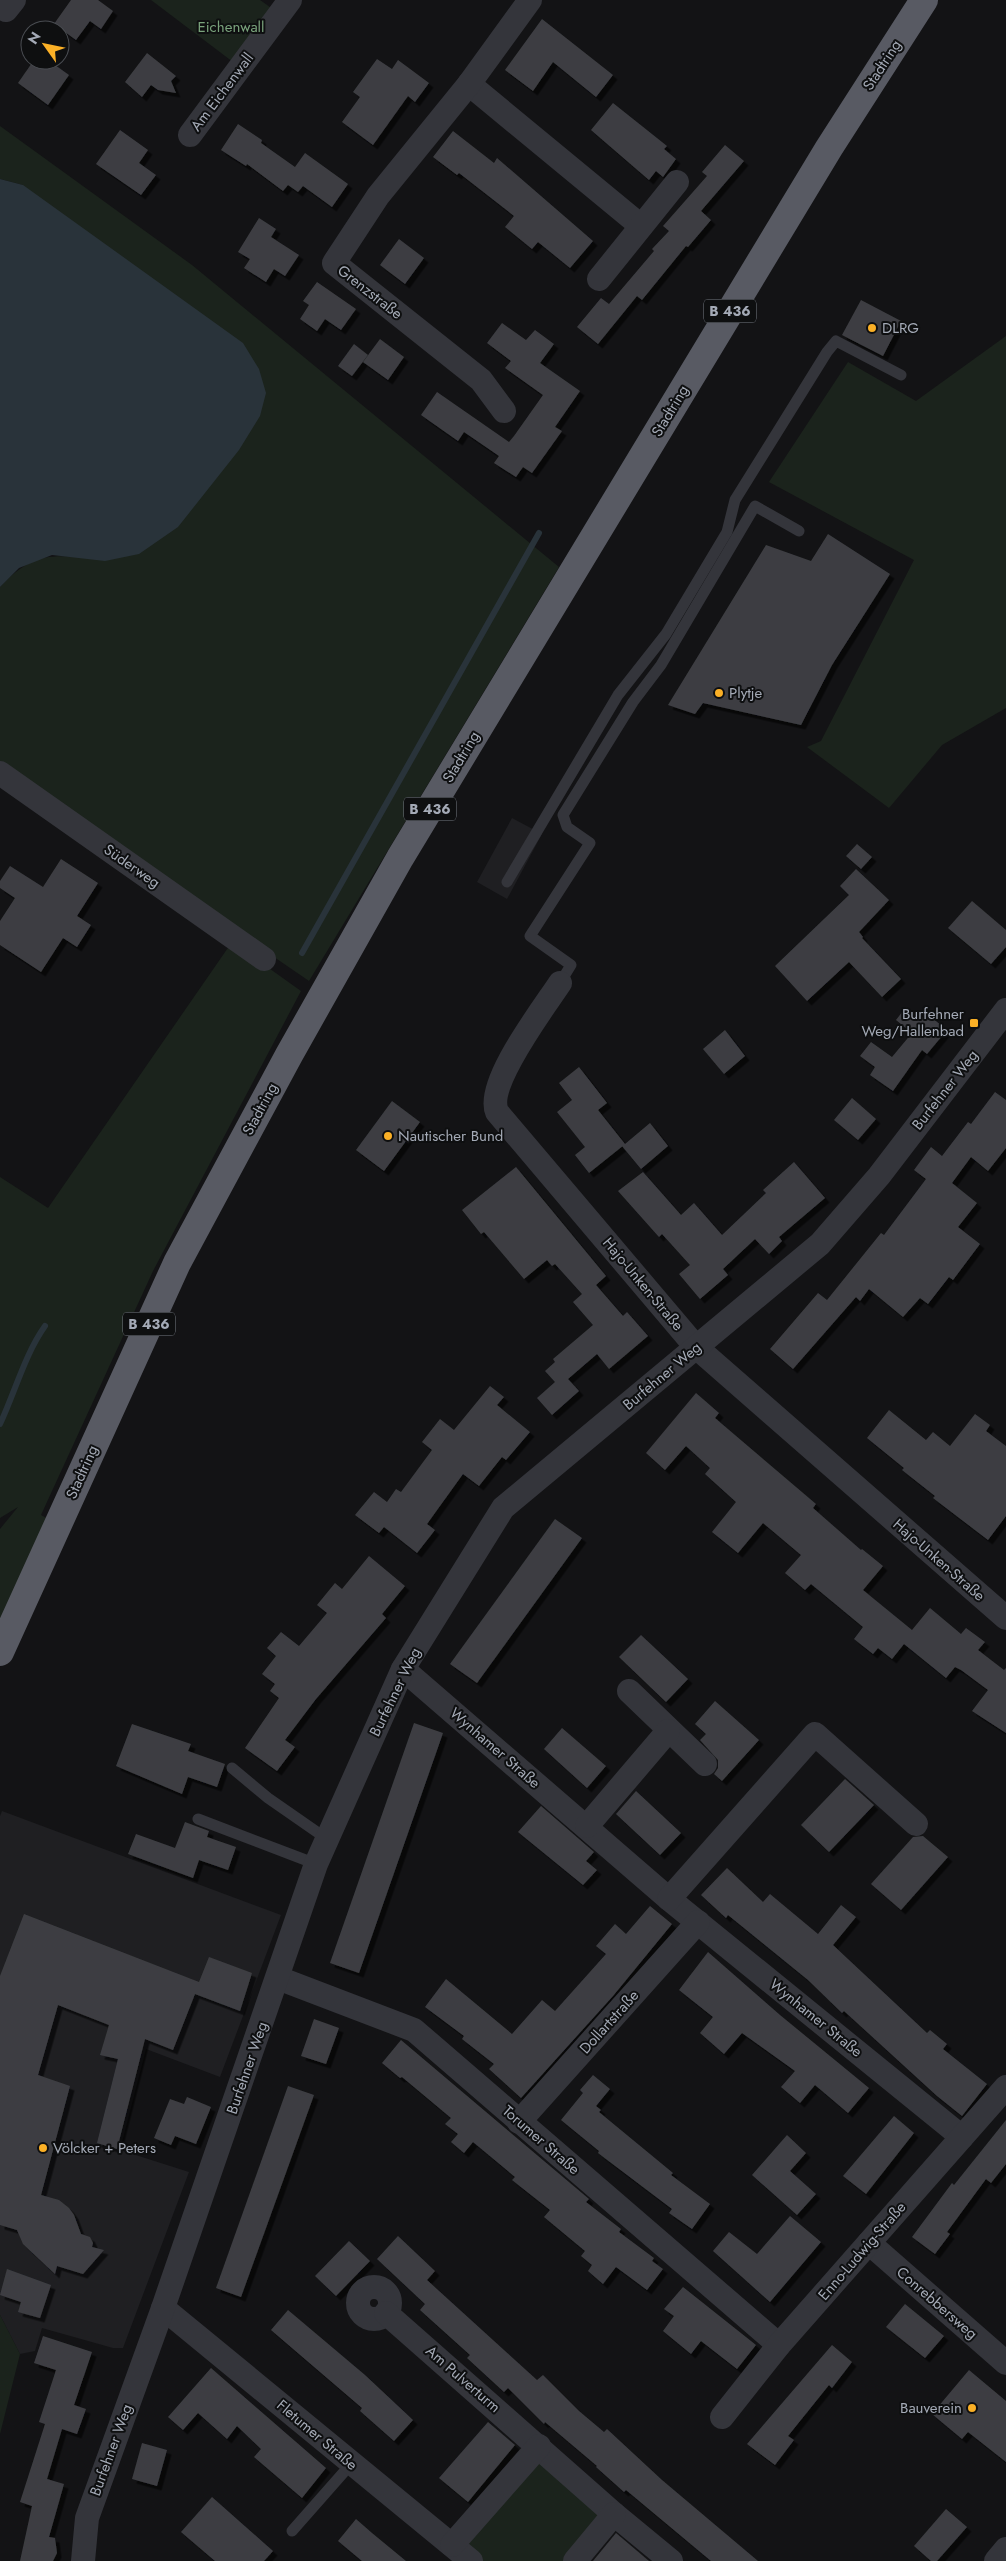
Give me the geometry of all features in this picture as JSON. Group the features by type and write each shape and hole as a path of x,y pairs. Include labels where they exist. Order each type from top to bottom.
{"highway":[{"name":"Stadtring","path":"0,1652 177,1263 289,1055 410,841 824,156 924,0"}],"street":[{"name":"Am Eichenwall","path":"190,136 290,0"},
{"name":"Grenzstraße","path":"504,412 481,380 334,263 378,196 469,84 530,0"},
{"path":"469,84 641,226"},
{"path":"599,279 677,182"},
{"name":"Süderweg","path":"0,773 264,959"},
{"name":"Hajo-Unken-Straße","path":"560,983 500,1076 493,1104 497,1112 696,1348 1006,1618"},
{"name":"Burfehner Weg","path":"83,2561 87,2518 163,2308 316,1864 403,1669 503,1508 820,1244 879,1176 1006,1010"},
{"name":"Wynhamer Straße","path":"403,1669 587,1826 669,1899 962,2137"},
{"path":"629,1691 668,1731 705,1764"},
{"path":"587,1826 668,1731"},
{"path":"669,1899 815,1734 916,1824"},
{"name":"Dollartstraße","path":"519,2122 698,1922"},
{"name":"Torumer Straße","path":"278,1978 414,2030 779,2345"},
{"name":"Enno-Ludwig-Straße","path":"722,2417 779,2345 1006,2087"},
{"name":"Conrebbersweg","path":"868,2243 1006,2364"},
{"name":"Fletumer Straße","path":"163,2308 471,2561"},
{"name":"Am Pulverturm","path":"386,2313 614,2514 671,2561"},
{"path":"452,2545 539,2446"},
{"path":"575,2561 614,2514"},
{"path":"996,2561 1006,2549"}],"lane":[{"path":"507,882 618,695 666,634 727,532 735,500 827,352 836,341 900,374"},
{"path":"567,828 563,815 633,702 662,665 755,506 799,531"},
{"path":"546,814 590,843 530,936 571,966 560,983"},
{"path":"232,1768 268,1798 327,1839"},
{"path":"198,1819 316,1864"},
{"path":"292,2531 351,2464"}],"shaded area":[{"path":"0,179 23,185 243,343 259,369 266,393 260,416 239,450 178,527 139,554 105,561 52,555 19,568 0,587"},
{"path":"512,818 542,834 507,899 477,882"},
{"path":"2,1811 281,1915 220,2077 146,2049 120,2150 189,2172 123,2348 113,2348 42,2328 35,2351 20,2354 0,2315 0,1816"}],"green space":[{"name":"Eichenwall","path":"151,0 260,0 277,12 237,65"},
{"path":"0,126 192,265 559,567 309,981 0,769 0,587 18,570 35,561 54,557 78,557 23,185 0,179"},
{"path":"1006,336 1006,708 942,745 889,808 807,747 821,741 914,560 769,482 848,362 916,401"},
{"path":"232,942 301,991 153,1271 41,1515 50,1520 0,1632 0,1529 18,1507 0,1518 0,1177 48,1208"},
{"path":"0,2315 20,2354 0,2434"},
{"path":"539,2446 614,2514 575,2561 471,2561 452,2545"}],"building":[{"path":"71,0 98,0 113,11 101,29 90,21 76,40 70,36 70,20 57,20"},
{"path":"542,19 613,75 596,97 553,62 533,91 505,70"},
{"path":"147,53 176,76 171,81 176,93 158,90 151,85 142,97 125,82"},
{"path":"377,59 392,69 398,60 429,83 415,102 408,96 373,145 342,122 360,97 353,92"},
{"path":"27,70 62,70 69,75 48,105 18,83"},
{"path":"613,103 667,146 664,149 676,159 663,177 656,171 649,180 591,130"},
{"path":"238,124 262,140 261,143 295,167 305,153 348,184 332,207 303,186 298,192 288,185 283,191 247,164 246,166 221,150"},
{"path":"120,130 148,150 139,163 156,175 141,195 96,164"},
{"path":"453,131 494,163 497,158 593,241 570,268 538,242 532,249 505,227 514,216 459,173 457,175 433,157"},
{"path":"725,145 744,161 701,211 711,220 688,247 686,246 642,300 637,296 598,344 577,327 601,298 609,304 654,251 652,249 669,231 663,226 707,176 702,172"},
{"path":"259,218 276,229 271,237 299,255 285,276 274,269 266,282 244,268 250,259 238,252"},
{"path":"399,239 424,258 405,284 380,265"},
{"path":"317,282 356,309 341,330 325,319 317,331 300,319 309,305 303,301"},
{"name":"DLRG","path":"861,300 901,321 883,356 842,335"},
{"path":"502,323 526,340 535,330 554,344 540,363 580,391 555,427 562,431 532,473 523,467 516,477 494,463 499,456 464,432 458,441 421,415 437,392 509,442 543,395 505,368 511,361 487,343"},
{"path":"380,339 404,357 388,380 363,362"},
{"path":"354,344 368,355 352,376 338,366"},
{"path":"828,534 890,574 832,665 801,725 703,703 695,714 668,705 766,545 811,561"},
{"path":"857,844 872,857 861,869 846,856"},
{"path":"61,859 98,883 77,916 91,925 77,947 63,938 41,972 0,945 0,921 15,898 0,888 0,881 10,866 43,887"},
{"path":"856,869 889,900 859,932 862,938 901,979 882,997 849,962 807,1001 775,966 849,895 840,886"},
{"path":"972,901 1006,930 1006,947 991,964 948,928"},
{"path":"906,1007 921,1019 926,1013 947,1030 927,1054 922,1050 893,1091 870,1075 875,1067 860,1056 871,1042 892,1057 912,1033 896,1020"},
{"path":"725,1030 745,1056 724,1074 703,1049"},
{"path":"579,1067 607,1103 598,1110 625,1144 650,1123 668,1146 641,1169 622,1146 589,1173 575,1155 585,1147 557,1112 572,1100 559,1083"},
{"path":"995,1092 1006,1100 1006,1148 988,1171 971,1157 952,1183 977,1203 958,1227 980,1244 953,1280 949,1277 928,1304 920,1298 903,1317 869,1289 860,1301 856,1297 793,1369 770,1349 818,1293 827,1300 881,1233 884,1235 926,1179 914,1170 931,1147 942,1156 968,1122 971,1124"},
{"path":"852,1098 876,1119 858,1140 834,1120"},
{"name":"Nautischer Bund","path":"392,1101 420,1122 384,1171 356,1150"},
{"path":"794,1162 825,1198 779,1237 782,1241 769,1254 755,1239 723,1269 728,1275 700,1299 679,1274 690,1265 662,1234 659,1237 618,1191 643,1172 681,1215 694,1203 722,1235 766,1193 763,1190"},
{"path":"516,1167 606,1276 596,1285 623,1316 627,1312 648,1336 609,1369 597,1354 568,1379 579,1391 552,1415 537,1398 555,1382 545,1371 555,1362 553,1359 593,1325 573,1302 582,1294 555,1264 552,1266 547,1260 524,1279 484,1232 481,1234 462,1210"},
{"path":"490,1386 504,1397 497,1405 530,1432 506,1460 502,1457 479,1486 463,1474 427,1524 435,1530 417,1553 384,1527 379,1533 355,1515 374,1492 387,1502 396,1489 401,1492 432,1450 422,1442 440,1419 454,1430"},
{"path":"696,1393 719,1413 715,1418 816,1504 813,1508 861,1550 883,1566 863,1590 912,1630 930,1608 961,1634 966,1628 985,1642 978,1650 1004,1670 1006,1668 1006,1733 972,1711 988,1690 961,1670 955,1667 946,1678 904,1644 892,1659 878,1648 873,1654 854,1639 863,1627 811,1584 805,1590 785,1573 801,1555 763,1523 738,1553 712,1532 736,1502 705,1474 710,1468 686,1446 665,1470 646,1453"},
{"path":"889,1410 926,1440 933,1432 950,1446 975,1414 990,1425 986,1431 1006,1446 1006,1516 988,1540 933,1498 935,1496 902,1470 904,1468 867,1438"},
{"path":"555,1519 582,1538 477,1683 450,1664"},
{"path":"369,1556 405,1586 382,1614 386,1618 316,1699 285,1740 295,1747 277,1771 245,1748 279,1698 270,1691 275,1684 262,1674 276,1656 267,1648 281,1632 299,1646 327,1613 317,1605 335,1583 342,1589"},
{"path":"641,1635 688,1679 666,1702 619,1657"},
{"path":"715,1701 759,1740 722,1781 714,1774 718,1768 718,1760 700,1740 706,1734 695,1724"},
{"path":"414,1723 443,1733 359,1973 330,1963"},
{"path":"132,1724 191,1744 188,1751 225,1764 217,1787 188,1777 182,1794 116,1766"},
{"path":"562,1728 606,1766 587,1788 544,1749"},
{"path":"845,1779 874,1805 829,1852 801,1825"},
{"path":"636,1791 681,1833 660,1855 616,1814"},
{"path":"541,1806 594,1852 586,1861 597,1870 583,1885 518,1832"},
{"path":"185,1822 209,1831 207,1837 236,1847 228,1870 199,1860 193,1878 128,1854 136,1834 175,1848"},
{"path":"923,1836 948,1857 901,1910 871,1884 913,1837"},
{"path":"727,1868 763,1902 770,1894 818,1934 841,1905 856,1917 833,1945 927,2033 930,2030 947,2044 943,2049 987,2084 962,2116 937,2096 844,2011 842,2013 808,1980 728,1915 726,1918 701,1895"},
{"path":"650,1906 672,1924 613,1996 521,2098 489,2069 494,2064 462,2039 464,2036 425,2007 446,1979 512,2034 542,2000 555,2011 606,1954 596,1946 615,1924 626,1934"},
{"path":"24,1914 199,1982 209,1957 252,1973 240,2011 195,1994 173,2050 145,2039 117,2149 97,2143 118,2059 100,2055 109,2025 58,2005 38,2075 70,2086 41,2195 59,2200 69,2208 74,2215 81,2234 90,2237 93,2243 92,2247 104,2250 83,2274 57,2266 55,2274 23,2244 17,2230 0,2225 0,1976"},
{"path":"708,1952 780,2015 869,2088 848,2113 815,2085 800,2103 781,2087 795,2071 742,2033 724,2054 700,2033 713,2017 679,1990"},
{"path":"314,2019 339,2028 326,2064 301,2056"},
{"path":"401,2040 589,2199 586,2202 621,2229 619,2232 654,2258 652,2261 663,2269 647,2290 616,2267 603,2284 588,2271 592,2265 581,2256 585,2251 544,2217 550,2210 512,2180 515,2177 473,2142 464,2153 451,2142 458,2134 445,2124 451,2118 402,2077 400,2078 382,2063"},
{"path":"593,2075 610,2089 596,2106 601,2110 599,2112 673,2173 671,2175 710,2204 692,2229 669,2213 672,2209 598,2153 599,2151 561,2120 583,2093 580,2090"},
{"path":"288,2086 314,2095 241,2297 216,2288"},
{"path":"187,2097 211,2107 196,2144 175,2136 171,2145 154,2138 170,2099 184,2104"},
{"path":"894,2116 914,2133 866,2194 843,2176"},
{"path":"1006,2120 1006,2164 991,2183 986,2179 947,2232 950,2234 935,2254 912,2237 952,2183 954,2185"},
{"path":"787,2135 806,2153 790,2171 816,2194 797,2215 752,2175"},
{"path":"790,2216 821,2242 770,2302 713,2251 729,2232 757,2254"},
{"path":"398,2236 435,2271 427,2280 537,2380 543,2375 579,2411 604,2432 607,2429 662,2480 758,2561 711,2561 626,2490 624,2492 597,2466 545,2422 544,2424 508,2388 504,2392 467,2358 470,2355 420,2310 425,2304 377,2259"},
{"path":"349,2241 370,2261 336,2296 315,2276"},
{"path":"7,2269 51,2285 40,2318 18,2312 21,2302 0,2295"},
{"path":"683,2287 756,2345 737,2369 701,2341 691,2354 663,2331 674,2316 664,2309"},
{"path":"905,2304 944,2336 925,2358 886,2327"},
{"path":"288,2310 365,2375 413,2420 394,2441 360,2411 362,2408 271,2330"},
{"path":"43,2336 92,2352 74,2405 86,2409 77,2434 62,2429 47,2479 64,2484 49,2537 55,2538 57,2553 53,2561 20,2561 32,2506 20,2502 45,2424 39,2422 56,2370 34,2363"},
{"path":"832,2345 852,2362 832,2388 829,2385 788,2436 794,2440 775,2465 747,2444"},
{"path":"211,2368 326,2468 302,2498 254,2457 261,2449 237,2426 227,2439 198,2413 183,2430 168,2417"},
{"name":"Bauverein","path":"969,2370 1006,2401 1006,2462 968,2432 962,2439 932,2414"},
{"path":"488,2422 515,2445 468,2502 439,2478"},
{"path":"142,2443 167,2450 157,2486 132,2479"},
{"path":"212,2497 273,2551 264,2561 215,2561 181,2532"},
{"path":"946,2509 967,2527 937,2561 931,2561 914,2546"},
{"path":"356,2519 406,2561 362,2561 338,2541"},
{"path":"616,2533 649,2561 593,2561"}],"waterway":[{"path":"302,953 539,533"},
{"path":"0,1424 26,1361 45,1326"}],"place":[{"name":"DLRG","path":"872,328"},
{"name":"Plytje","path":"719,693"},
{"name":"Burfehner Weg/Hallenbad","path":"974,1023"},
{"name":"Nautischer Bund","path":"388,1136"},
{"name":"Völcker + Peters","path":"43,2148"},
{"name":"Bauverein","path":"972,2408"}]}
